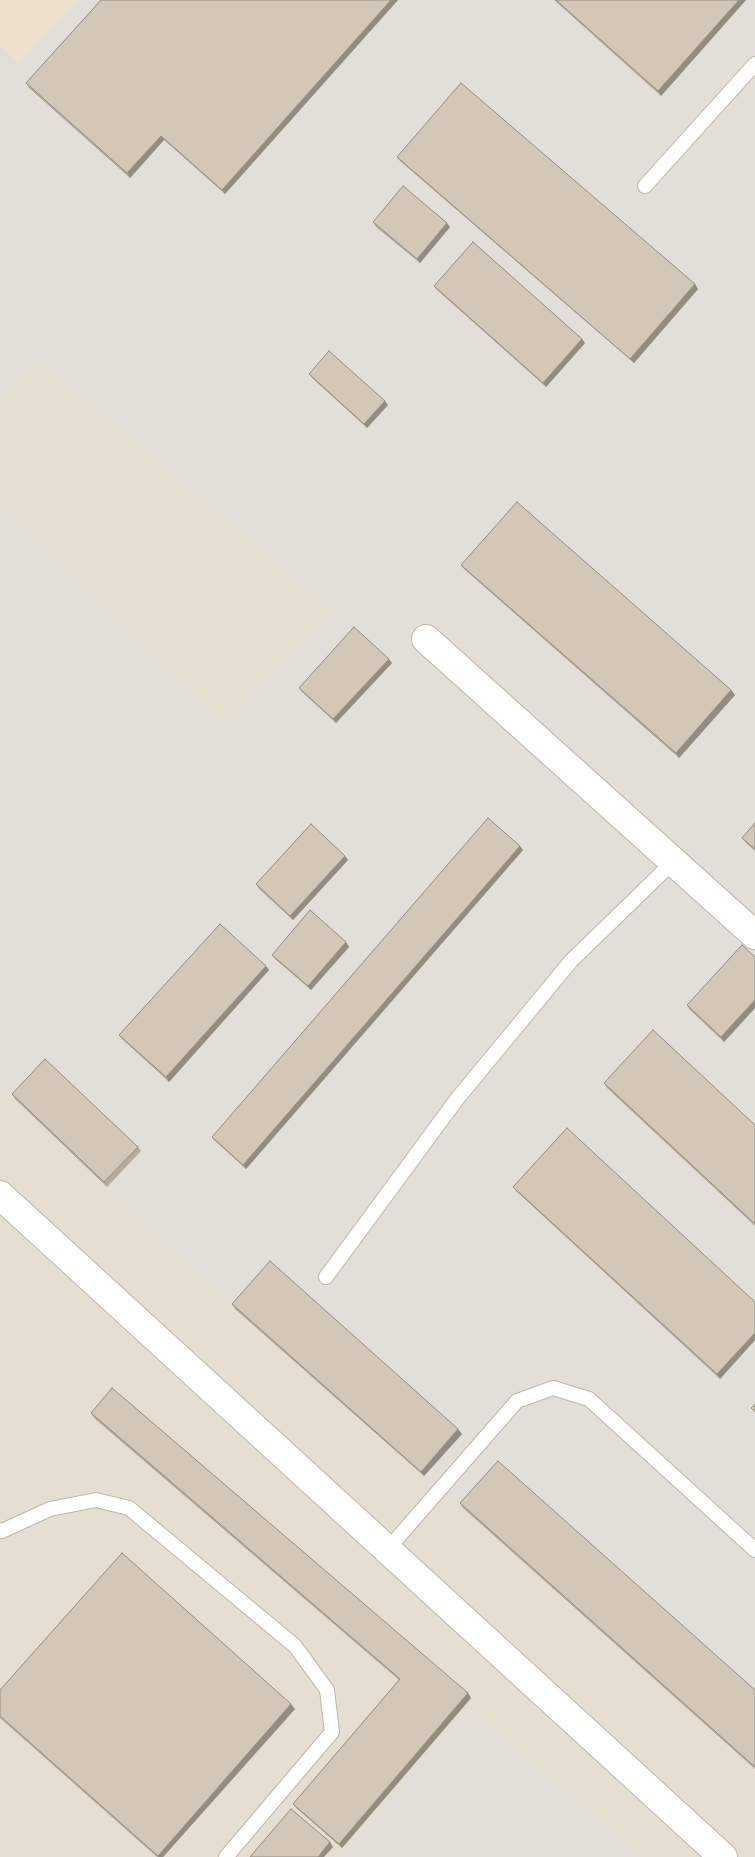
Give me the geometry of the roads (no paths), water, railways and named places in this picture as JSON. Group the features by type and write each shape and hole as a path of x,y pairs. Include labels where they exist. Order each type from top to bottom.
{"street":[{"path":"426,639 755,934"},
{"path":"0,1195 723,1857"}],"lane":[{"path":"645,186 755,64"},
{"path":"326,1277 457,1099 571,960 674,862"},
{"path":"388,1550 517,1401 553,1388 589,1399 755,1550"},
{"path":"0,1530 2,1531 50,1510 96,1500 129,1508 295,1646 327,1690 332,1732 226,1857"}]}
